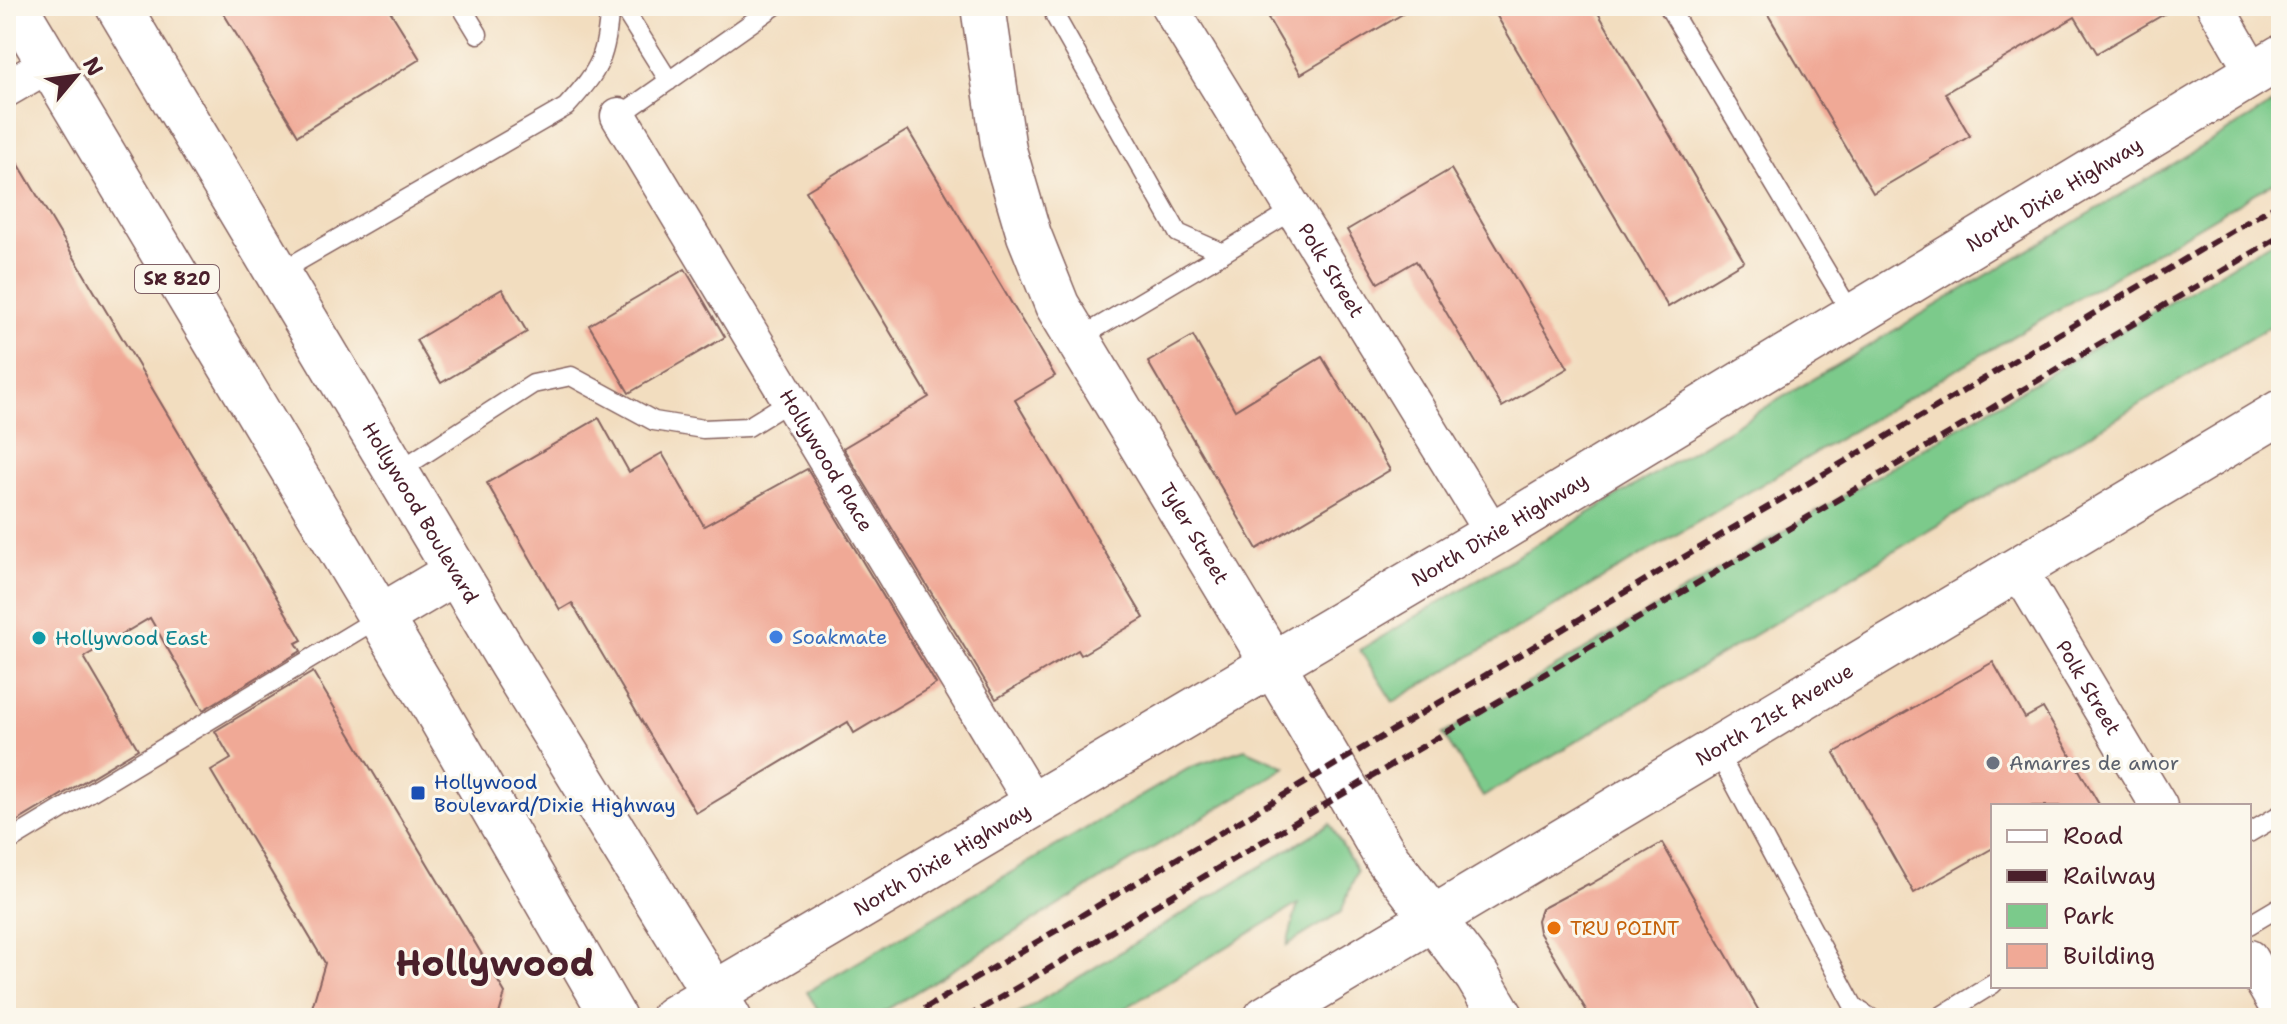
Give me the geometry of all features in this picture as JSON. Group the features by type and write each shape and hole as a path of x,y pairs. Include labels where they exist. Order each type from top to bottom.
{"main road":[{"name":"SR 820","path":"15,6 391,635 614,1018"},
{"name":"Hollywood Boulevard","path":"118,6 456,572 722,1006"},
{"name":"Tyler Street","path":"983,6 1004,150 1029,235 1057,305 1386,857 1477,976 1502,1018"},
{"name":"North Dixie Highway","path":"673,1018 722,1006 1034,805 1493,534 2268,65"},
{"name":"North 21st Avenue","path":"1266,1018 2281,412"},
{"path":"456,572 391,635 491,754 649,1018"}],"street":[{"name":"Polk Street","path":"1169,6 1493,534"},
{"path":"2215,6 2268,65"},
{"path":"6,89 49,64"},
{"name":"Hollywood Place","path":"619,116 1034,805"},
{"name":"Polk Street","path":"2018,569 2158,804"},
{"path":"2251,961 2281,1013"}],"lane":[{"path":"461,6 478,34"},
{"path":"278,273 566,107 592,79 606,49 610,6"},
{"path":"622,6 669,81"},
{"path":"619,116 775,6"},
{"path":"1059,6 1055,16 1178,233 1223,253"},
{"path":"1668,6 1853,316"},
{"path":"1078,339 1295,209"},
{"path":"397,472 533,384 571,376 654,421 703,429 748,427 790,401"},
{"path":"6,843 391,635"},
{"path":"1716,749 1854,1007 1871,1018"},
{"path":"2251,832 2281,814"},
{"path":"2251,924 2281,906"},
{"path":"1938,1018 1991,985"}],"green space":[{"path":"2281,99 2281,178 1393,702 1360,650"},
{"path":"2281,236 2281,320 1483,797 1443,734"},
{"path":"1245,749 1286,767 873,1018 823,1018 807,992 1191,767"},
{"path":"1330,824 1357,871 1341,912 1287,945 1298,904 1109,1018 1012,1018"}],"building":[{"path":"219,6 387,6 420,59 298,135"},
{"path":"1289,6 1416,6 1301,74 1268,18"},
{"path":"1491,6 1594,6 1744,261 1668,307"},
{"path":"1763,6 2178,6 2097,53 2075,17 1945,93 1970,136 1873,193"},
{"path":"908,130 1055,376 1015,400 1144,618 1081,655 1078,650 996,699 843,448 929,397 806,191"},
{"path":"6,143 302,640 296,643 301,651 203,710 150,618 84,657 138,749 6,828"},
{"path":"1451,169 1568,368 1502,407 1416,261 1378,283 1347,230"},
{"path":"685,269 725,337 629,393 589,325"},
{"path":"502,289 527,332 441,383 416,340"},
{"path":"1193,336 1235,410 1322,357 1390,470 1257,549 1148,362"},
{"path":"599,418 629,472 662,453 704,526 807,469 936,684 854,733 848,722 696,813 572,603 560,610 487,483"},
{"path":"1993,662 2025,718 2043,708 2099,804 1991,804 1991,849 1914,893 1834,753"},
{"path":"313,672 505,993 498,1018 309,1018 325,963 211,771 231,759 215,731"},
{"path":"1662,843 1763,1018 1591,1018 1539,932 1537,920 1541,909"}],"railway":[{"path":"909,1018 2281,202"},
{"path":"966,1018 2281,236"}],"place":[{"name":"Soakmate","path":"776,637"},
{"name":"Hollywood East","path":"39,638"},
{"name":"Amarres de amor","path":"1993,763"},
{"name":"Hollywood Boulevard/Dixie Highway","path":"418,793"},
{"name":"TRU POINT","path":"1554,928"}],"district":[{"name":"Hollywood","path":"495,963"}]}
